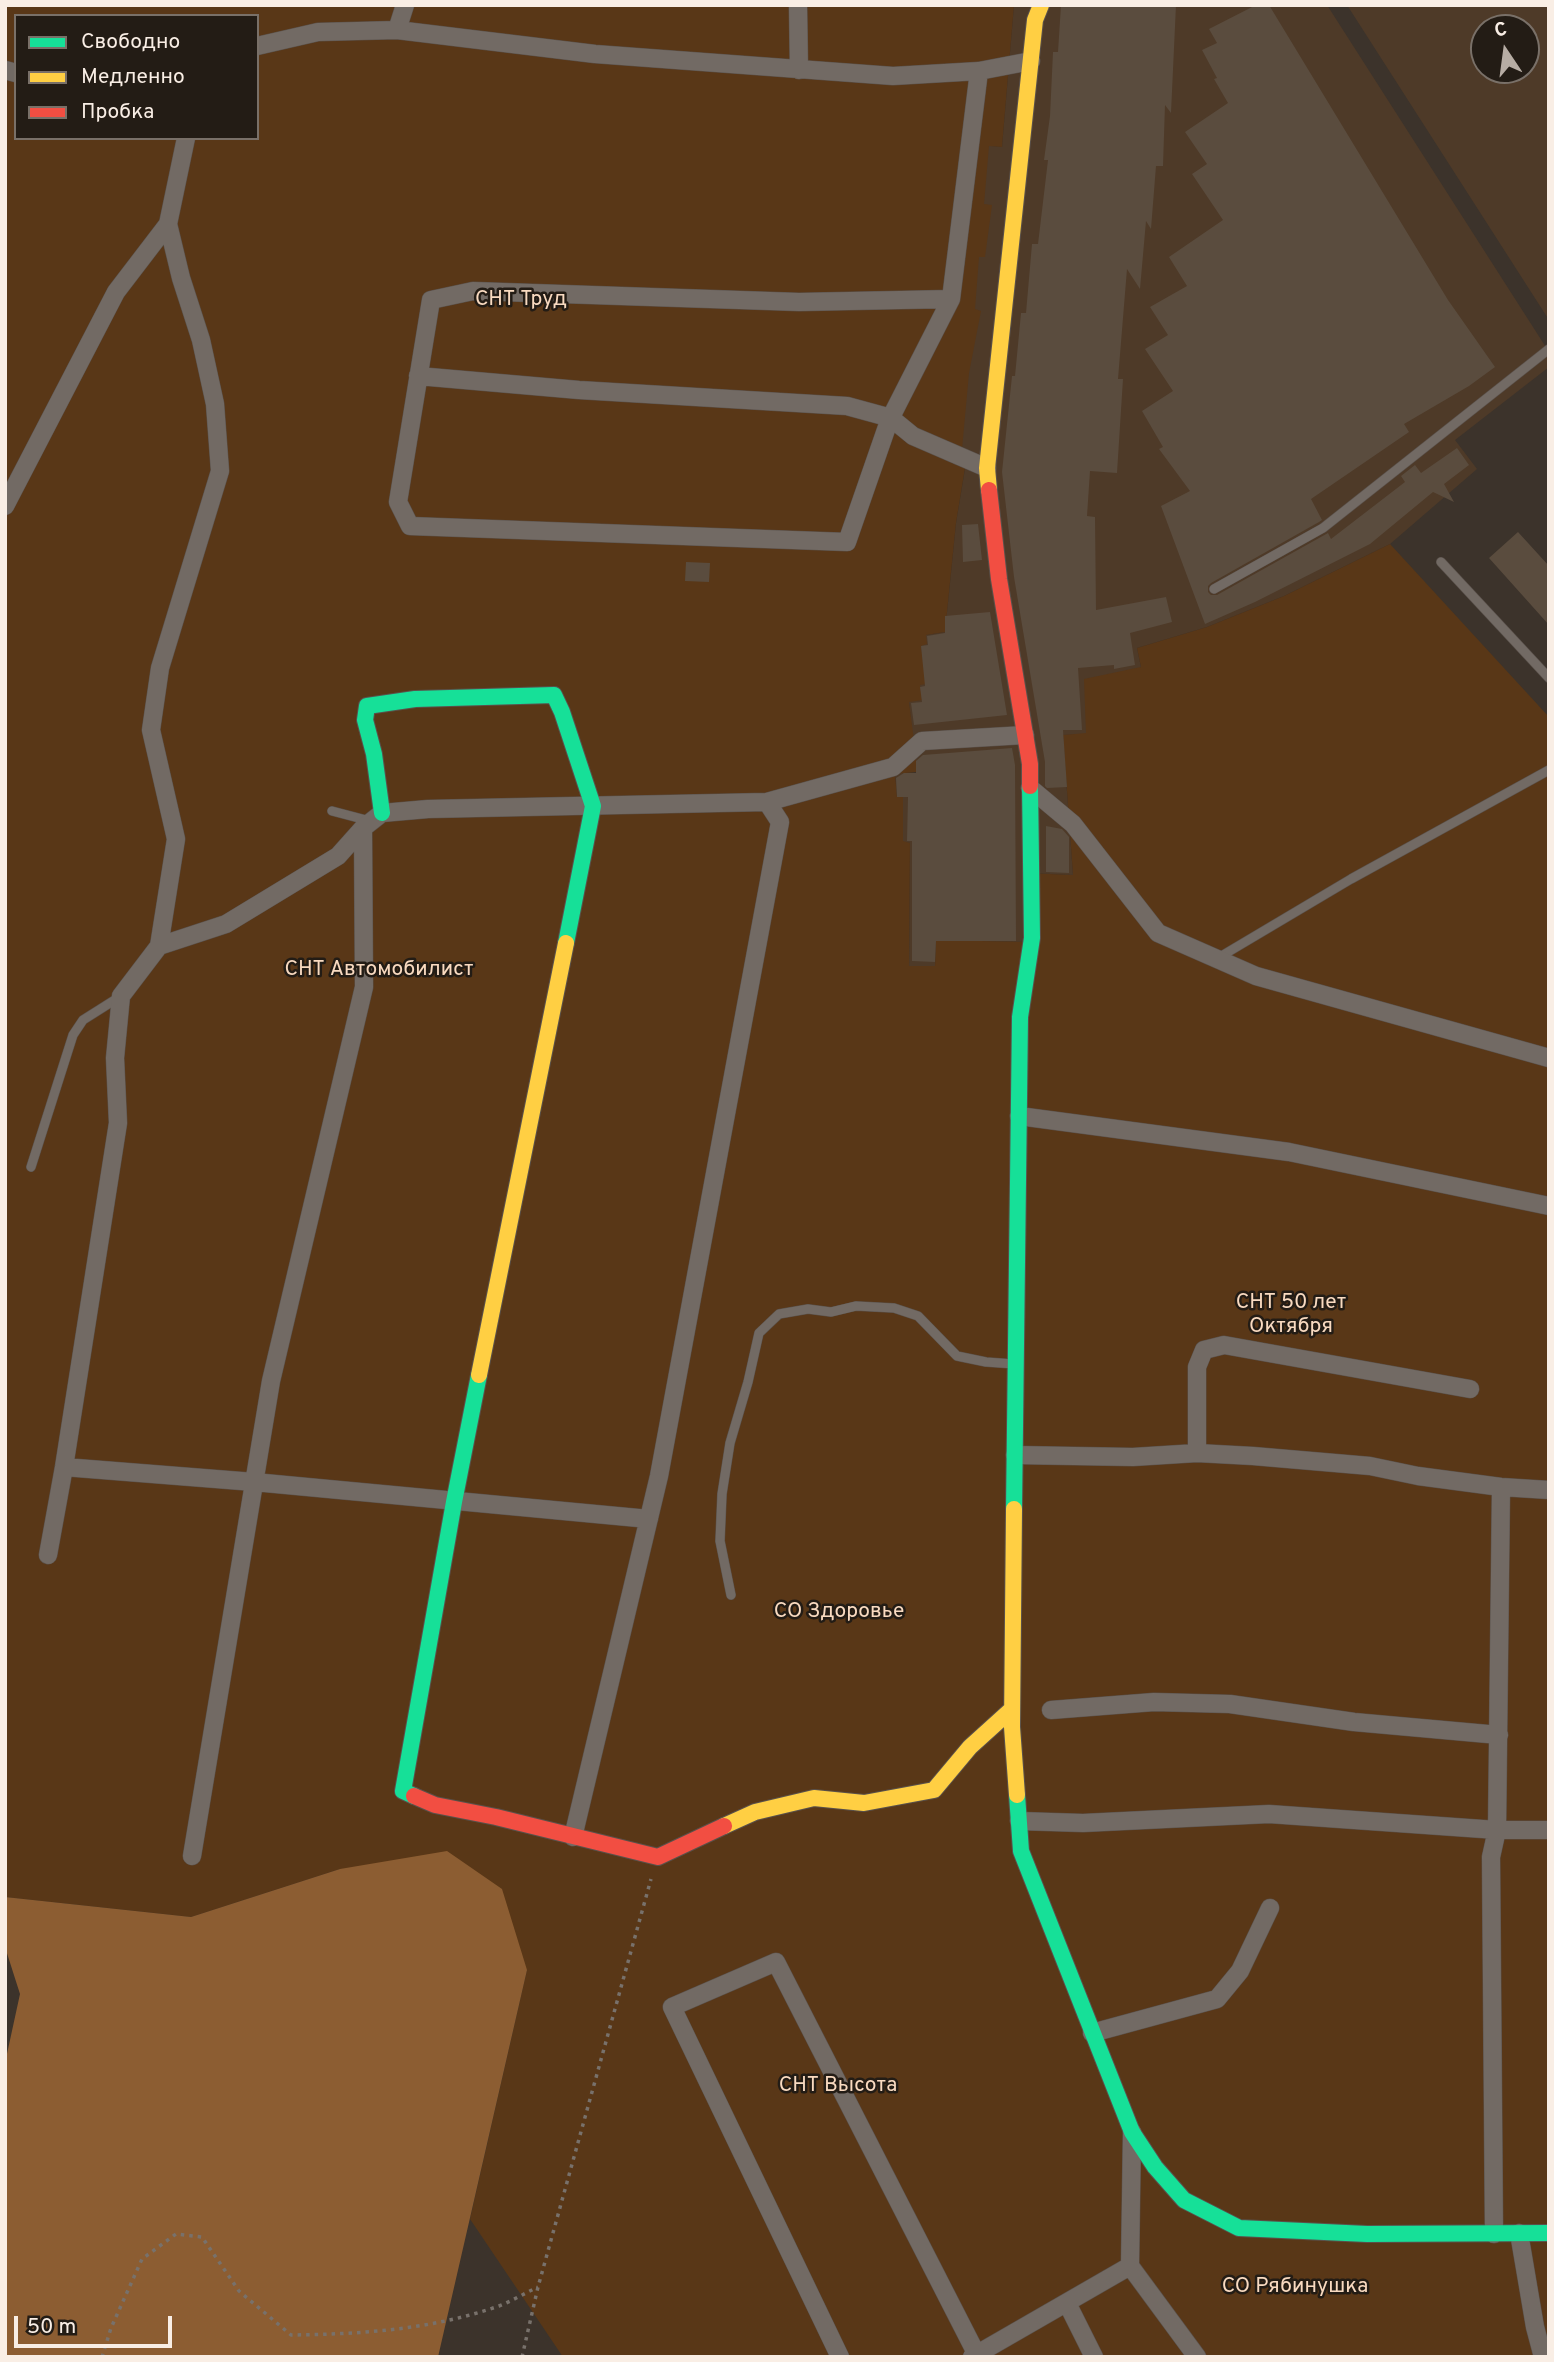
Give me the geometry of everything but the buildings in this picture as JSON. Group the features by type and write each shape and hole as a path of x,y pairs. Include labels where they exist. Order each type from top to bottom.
{"street":[{"path":"397,30 405,5"},
{"path":"798,5 799,70"},
{"path":"1041,5 1035,20 987,467 999,579 1030,764 1031,788 1032,938 1020,1017 1012,1709 1021,1851 1132,2132 1155,2167 1184,2200 1239,2228 1367,2234 1549,2233"},
{"path":"259,46 318,32 397,30 595,54 893,76 979,71 1031,61"},
{"path":"951,299 799,302 473,291 431,300 398,502 410,526 848,542 891,418 951,299 979,71"},
{"path":"48,1555 118,1123 115,1058 121,996 159,946 176,839 151,730 160,668 220,471 215,404 204,352 181,278 168,224 186,140"},
{"path":"5,506 116,292 168,224"},
{"path":"418,376 579,390 847,406 891,418 913,436 987,467"},
{"path":"192,1856 271,1381 364,987 373,754 365,720 367,706 415,699 554,695 593,806 454,1502 403,1791 435,1805 496,1817 658,1857 755,1812 814,1798 864,1803 934,1790 970,1747 1012,1709"},
{"path":"159,946 226,924 338,856 372,821 428,809 767,802 893,767 922,741 1025,735"},
{"path":"1031,788 1073,824 1158,933 1256,976 1549,1058"},
{"path":"573,1836 659,1476 780,822 767,802"},
{"path":"1019,1116 1289,1152 1549,1206"},
{"path":"1197,1453 1197,1367 1203,1350 1224,1345 1470,1389"},
{"path":"1015,1455 1133,1457 1197,1453 1370,1466 1418,1476 1549,1490"},
{"path":"64,1467 649,1519"},
{"path":"1494,2234 1491,1857 1497,1830 1501,1486"},
{"path":"1051,1710 1154,1702 1230,1704 1354,1722 1499,1735"},
{"path":"1019,1821 1083,1823 1269,1814 1497,1830 1549,1830"},
{"path":"1092,2033 1217,1999 1240,1971 1270,1908"},
{"path":"840,2357 672,2007 776,1962 974,2356 1130,2266"},
{"path":"1132,2132 1130,2266 1197,2357"},
{"path":"1519,2234 1535,2327 1543,2357"},
{"path":"1067,2303 1094,2357"}],"lane":[{"path":"1214,589 1323,528 1549,349"},
{"path":"1441,562 1549,678"},
{"path":"1216,959 1350,879 1549,770"},
{"path":"332,811 372,821"},
{"path":"31,1167 73,1035 83,1020 121,996"},
{"path":"731,1595 720,1541 722,1494 730,1443 759,1333 779,1314 808,1309 831,1312 856,1306 894,1308 919,1316 957,1356 1016,1364"}],"path":[{"path":"522,2357 538,2287 658,1857"},
{"path":"102,2357 111,2328 142,2259 176,2234 202,2237 239,2291 290,2335 360,2334 421,2326 500,2305 538,2287"}],"shaded area":[{"path":"1014,5 1327,5 1549,352 1549,367 1455,440 1477,469 1390,544 1284,596 1207,627 1137,648 1141,667 1087,734 1063,735 1073,875 1026,873 1026,942 936,941 935,967 909,966 910,843 903,842 903,797 897,797 895,773 916,773 909,702 920,685 921,644 926,635 945,632 956,523 966,463 939,454 980,311 960,307 966,254 984,257 974,203 981,145 1002,147"},
{"path":"1347,5 1549,5 1549,320"},
{"path":"447,1851 502,1889 527,1970 438,2357 5,2357 5,2063 20,1994 5,1947 5,1897 191,1917 340,1869"}],"green space":[{"path":"5,5 1014,5 1002,147 989,146 984,204 992,205 985,257 979,257 975,309 981,311 969,373 961,460 966,462 956,523 945,632 926,635 927,644 921,646 926,684 920,685 922,700 909,702 916,772 895,774 897,797 903,797 903,841 910,843 909,966 935,966 936,940 1026,942 1026,873 1073,875 1063,735 1086,733 1084,679 1141,667 1137,648 1207,627 1284,596 1390,544 1549,717 1549,2357 563,2357 470,2219 527,1970 340,1869 191,1917 5,1897"}],"traffic: fast":[{"path":"382,813 374,754 365,720 367,706 415,699 554,695 593,806 566,943"},
{"path":"1014,1509 1020,1017 1032,938 1030,786"},
{"path":"414,1796 403,1791 479,1375"},
{"path":"1017,1795 1021,1851 1132,2132 1155,2167 1184,2200 1239,2228 1367,2234 1549,2233"}],"traffic: slow":[{"path":"989,490 987,468 1035,20 1041,5"},
{"path":"479,1375 566,943"},
{"path":"1014,1509 1012,1727 1017,1795"},
{"path":"724,1826 755,1812 814,1798 864,1803 934,1790 970,1747 1012,1709"}],"traffic: jam":[{"path":"989,490 999,579 1030,764 1030,786"},
{"path":"414,1796 435,1805 496,1817 658,1857 724,1826"}],"park label":[{"name":"СНТ Труд","path":"521,301"},
{"name":"СНТ Автомобилист","path":"379,971"},
{"name":"СНТ 50 лет Октября","path":"1291,1316"},
{"name":"СО Здоровье","path":"839,1613"},
{"name":"СНТ Высота","path":"838,2087"},
{"name":"СО Рябинушка","path":"1295,2288"}]}
